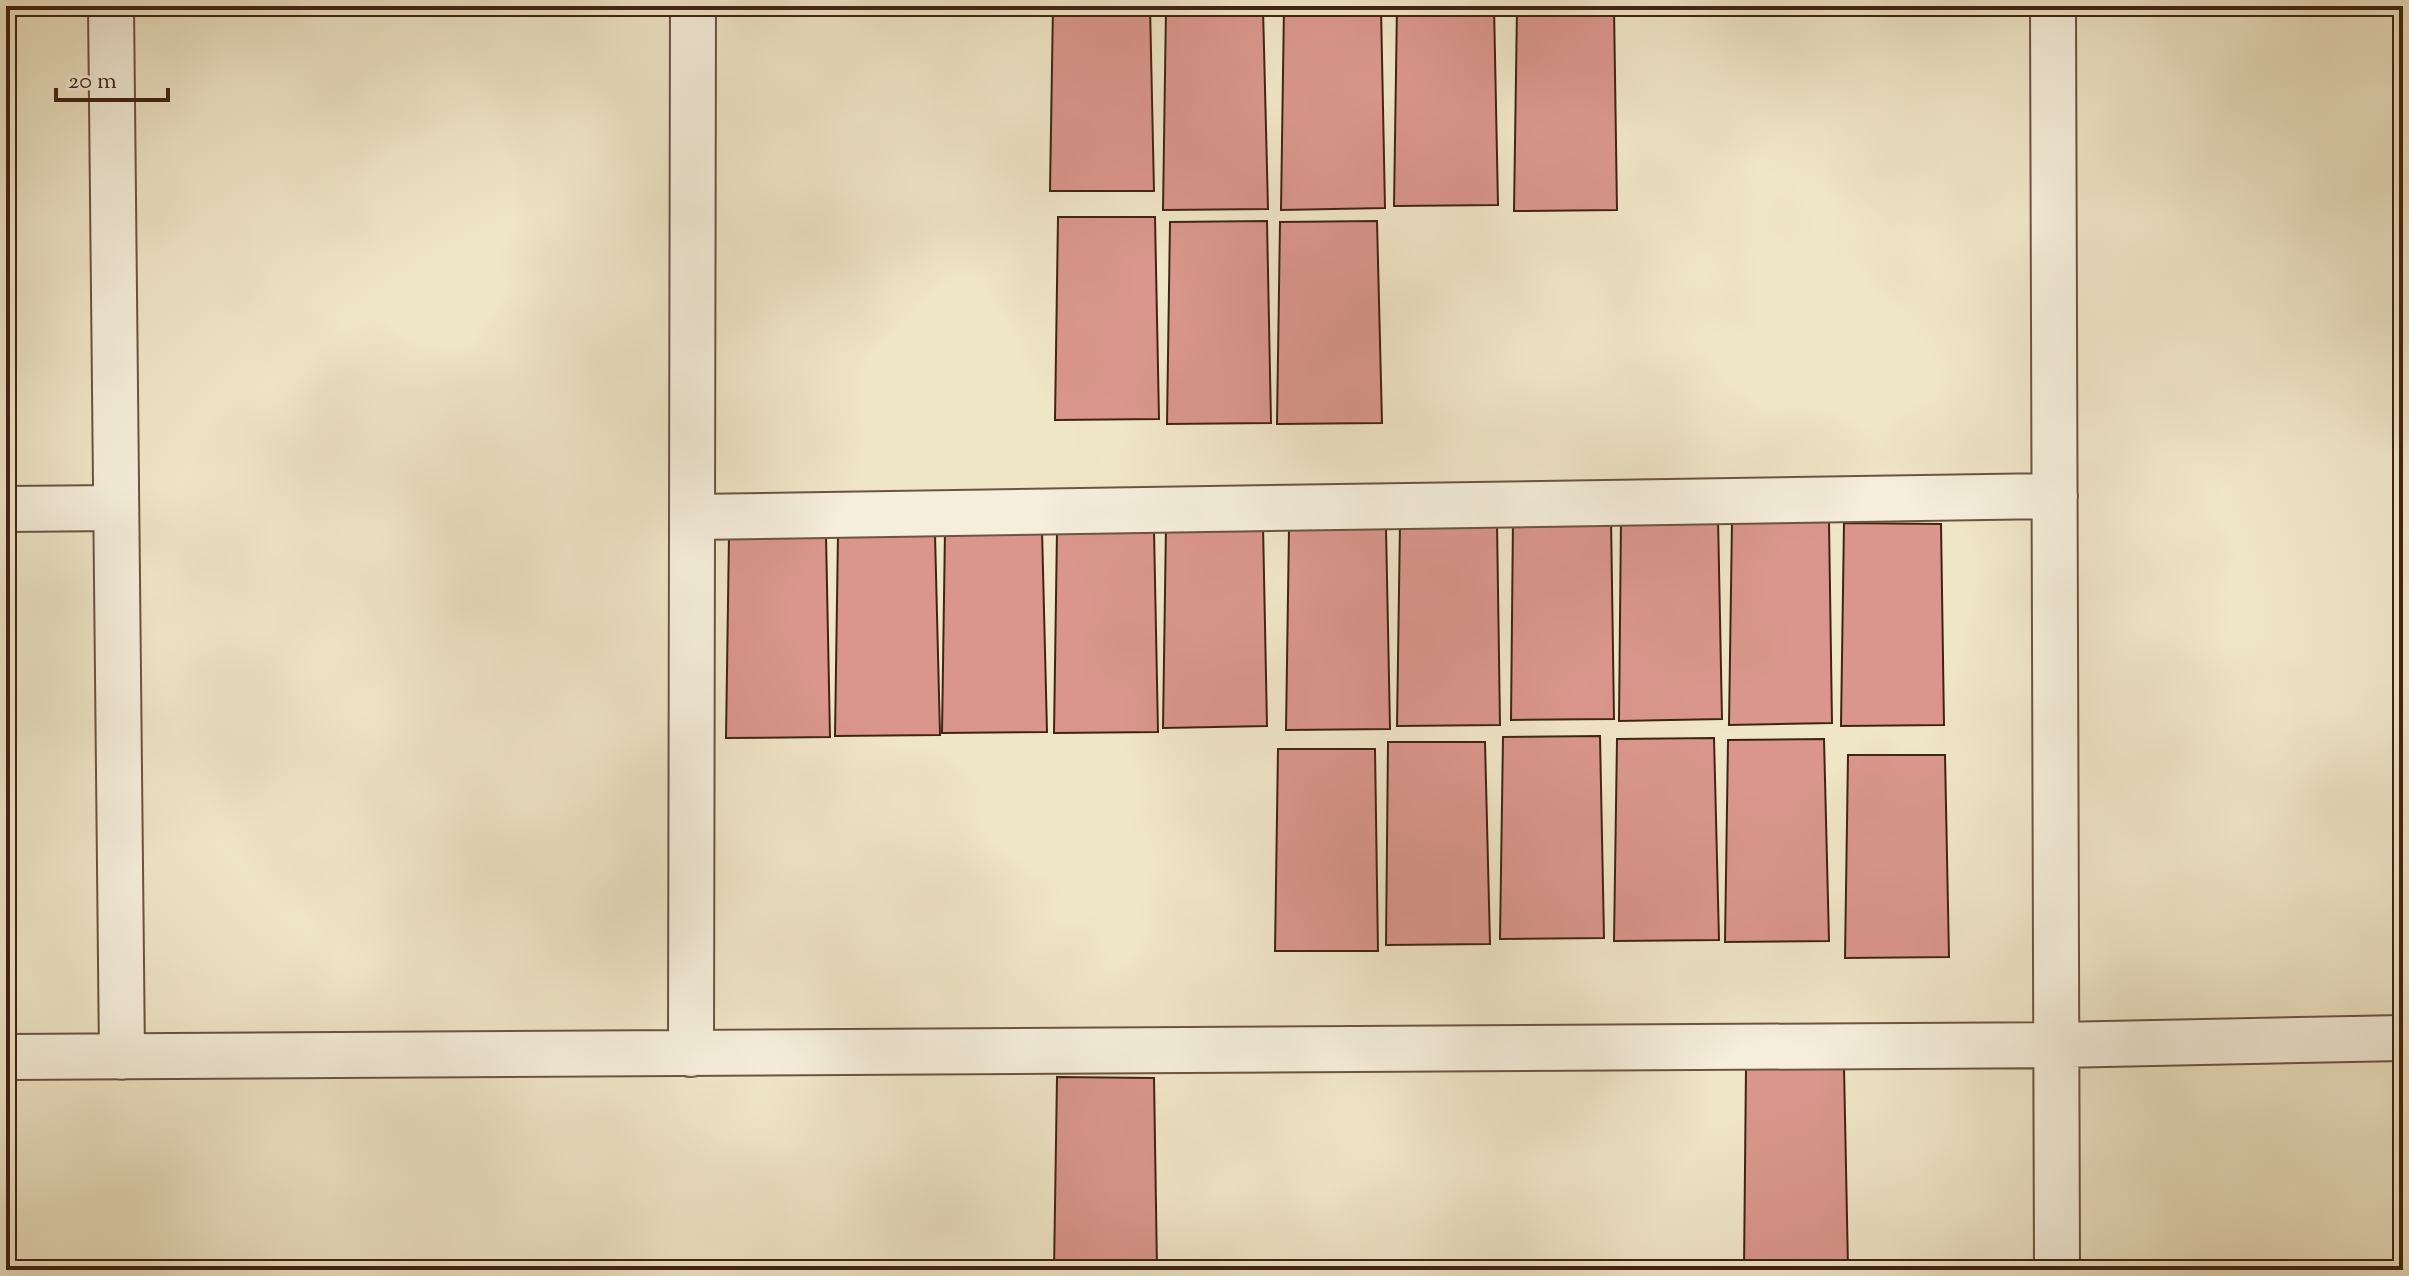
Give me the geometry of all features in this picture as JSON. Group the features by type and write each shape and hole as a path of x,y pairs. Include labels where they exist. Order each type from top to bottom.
{"street":[{"path":"111,6 122,1057"},
{"path":"691,1054 693,6"},
{"path":"2053,6 2057,1270"},
{"path":"693,517 2055,496"},
{"path":"6,509 116,508"},
{"path":"6,1057 2057,1045 2403,1038"}],"building":[{"path":"1053,6 1150,6 1154,191 1050,191"},
{"path":"1284,6 1381,7 1385,208 1281,210"},
{"path":"1397,6 1494,6 1498,205 1394,206"},
{"path":"1166,8 1263,8 1268,209 1163,210"},
{"path":"1517,8 1614,8 1617,210 1514,211"},
{"path":"1058,217 1155,217 1159,419 1055,420"},
{"path":"1267,221 1271,423 1167,424 1170,222"},
{"path":"1377,221 1382,423 1277,424 1280,222"},
{"path":"1513,518 1611,518 1614,719 1511,720"},
{"path":"1621,518 1718,518 1722,719 1619,721"},
{"path":"1732,521 1829,522 1832,723 1729,725"},
{"path":"1400,523 1497,523 1500,725 1397,726"},
{"path":"1844,523 1941,524 1944,725 1841,726"},
{"path":"1166,525 1263,525 1267,726 1163,728"},
{"path":"1289,528 1386,528 1390,729 1286,730"},
{"path":"945,530 1042,530 1047,732 942,733"},
{"path":"1057,530 1154,530 1158,732 1054,733"},
{"path":"838,534 935,534 940,735 835,736"},
{"path":"729,535 826,535 830,737 726,738"},
{"path":"1600,736 1604,938 1500,939 1503,737"},
{"path":"1714,738 1719,940 1614,941 1617,739"},
{"path":"1824,739 1829,941 1725,942 1728,740"},
{"path":"1388,742 1485,742 1490,944 1386,945"},
{"path":"1278,749 1375,749 1378,951 1275,951"},
{"path":"1848,755 1945,755 1949,957 1845,958"},
{"path":"1746,1067 1844,1067 1848,1268 1744,1270"},
{"path":"1057,1077 1154,1078 1157,1270 1054,1270"}]}
